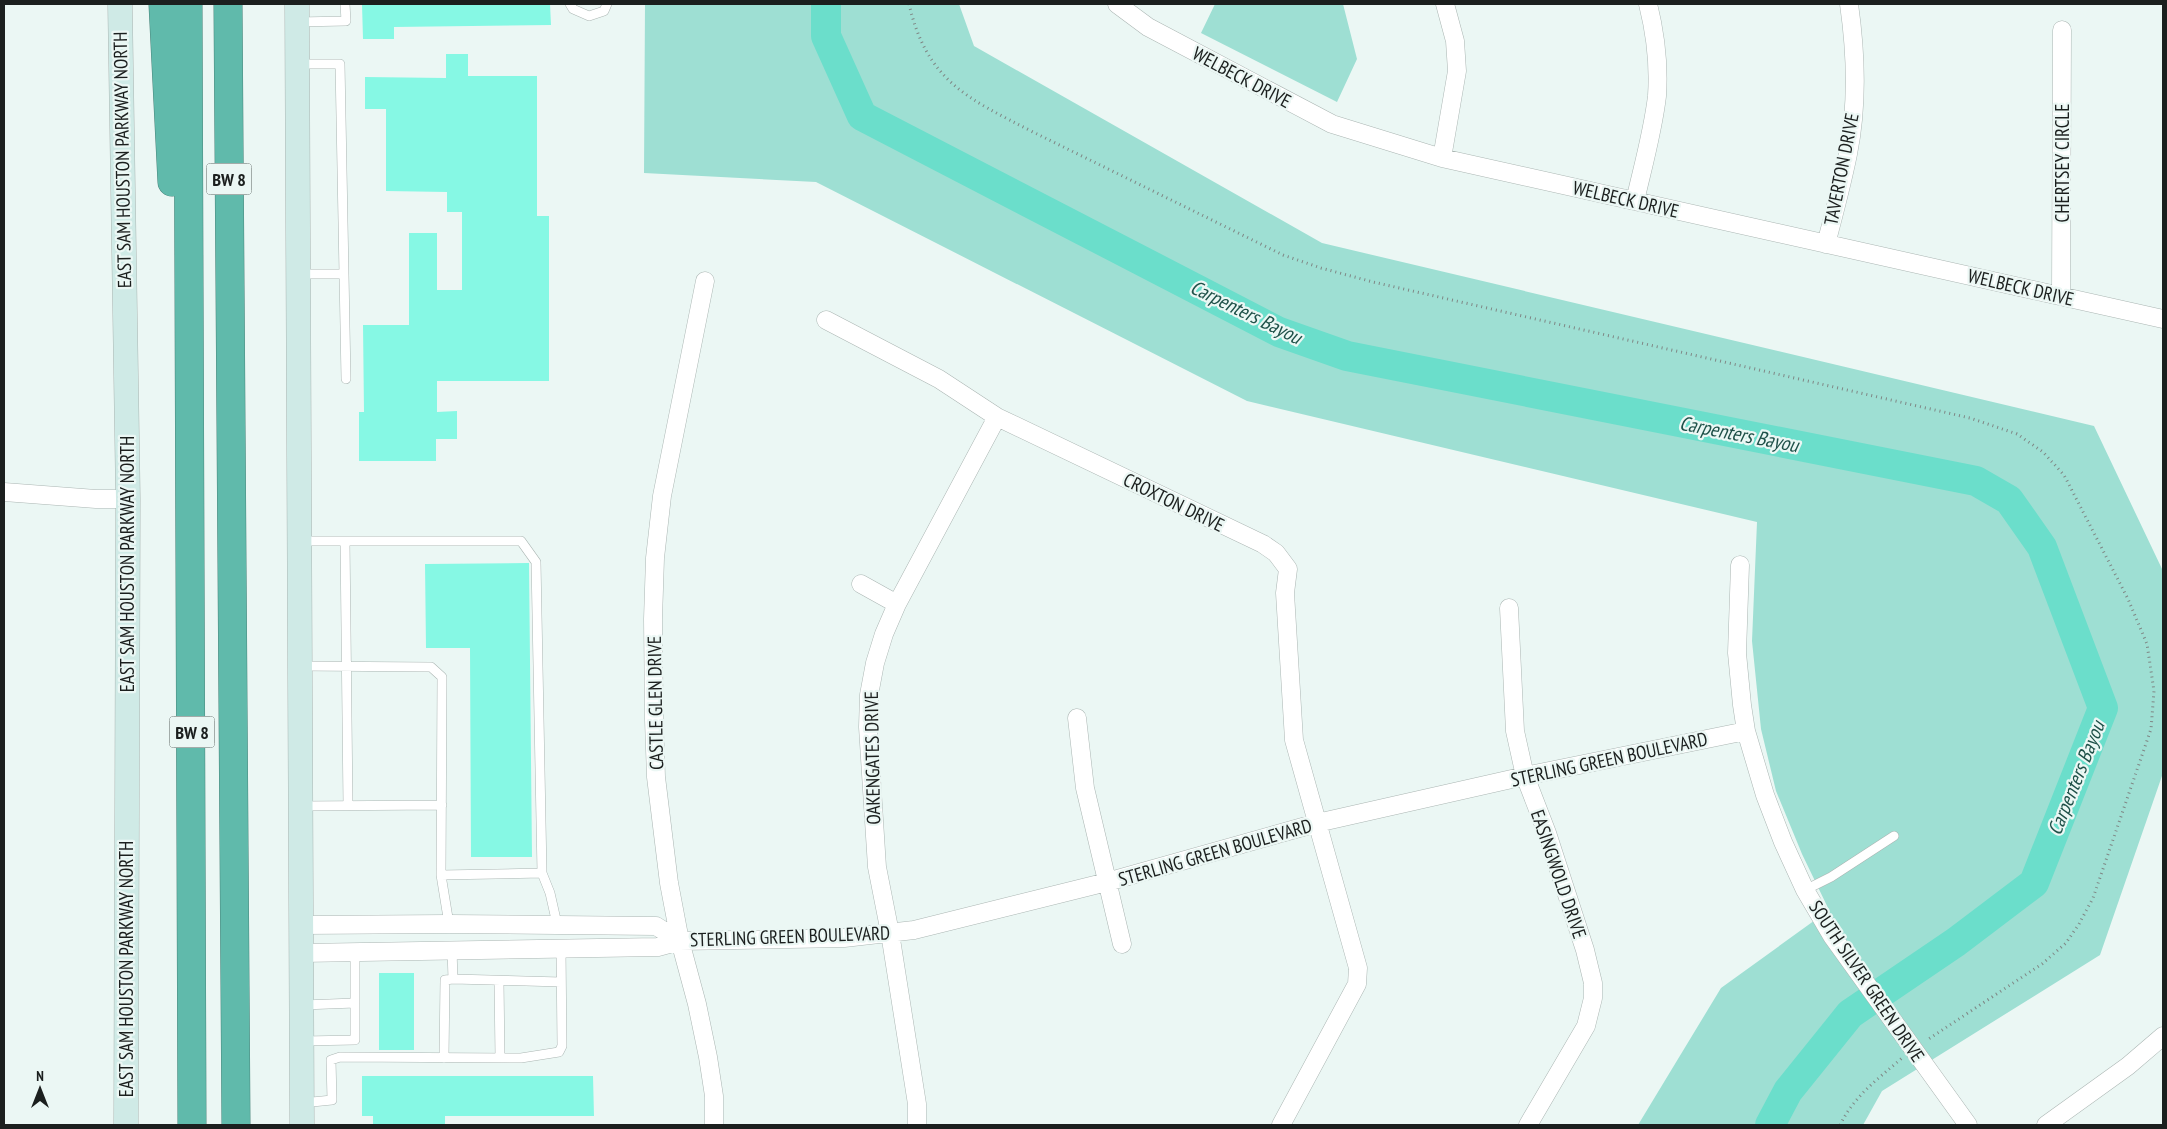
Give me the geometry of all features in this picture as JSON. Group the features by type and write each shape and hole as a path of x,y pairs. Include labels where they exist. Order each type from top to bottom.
{"highway":[{"path":"163,4 178,304 191,340"},
{"name":"BW 8","path":"188,4 191,340 192,1125"},
{"name":"BW 8","path":"228,4 236,1125"},
{"path":"231,355 239,253 238,4"}],"main road":[{"name":"EAST SAM HOUSTON PARKWAY NORTH","path":"120,4 128,499 126,1125"},
{"path":"298,13 302,1114"}],"street":[{"name":"WELBECK DRIVE","path":"1117,4 1148,27 1332,124 1442,158 2163,319"},
{"path":"1442,158 1457,71 1455,41 1445,4"},
{"path":"1635,201 1654,118 1657,93 1653,29 1648,4"},
{"name":"TAVERTON DRIVE","path":"1826,244 1848,153 1854,112 1855,62 1849,4"},
{"name":"CHERTSEY CIRCLE","path":"2061,296 2062,30"},
{"name":"CASTLE GLEN DRIVE","path":"705,281 662,496 654,593 654,701 656,777 669,883 680,941 698,1004 708,1057 714,1096 714,1125"},
{"name":"CROXTON DRIVE","path":"826,320 940,379 997,417 1264,544 1276,553 1288,569 1285,593 1294,740 1358,968 1358,984 1281,1125"},
{"name":"OAKENGATES DRIVE","path":"917,1125 917,1104 890,933 877,867 868,726 869,703 875,663 884,634 897,604 997,417"},
{"path":"4,492 96,499 128,499"},
{"name":"SOUTH SILVER GREEN DRIVE","path":"1740,565 1737,653 1746,731 1768,802 1783,842 1805,890 1832,936 1968,1125"},
{"path":"861,584 897,604"},
{"name":"EASINGWOLD DRIVE","path":"1509,608 1515,731 1525,776 1547,833 1584,950 1593,983 1594,998 1586,1026 1528,1125"},
{"path":"1077,718 1085,788 1122,944"},
{"name":"STERLING GREEN BOULEVARD","path":"302,953 658,947 680,941 844,938 914,930 1107,882 1317,823 1525,776 1746,731"},
{"path":"557,924 561,949"},
{"name":"STERLING GREEN BOULEVARD","path":"302,925 557,924 656,926 680,941"},
{"path":"2046,1125 2128,1066 2163,1036"}],"lane":[{"path":"298,13 346,22 346,4"},
{"path":"570,4 573,9 589,16 604,11 607,4"},
{"path":"298,64 340,64 346,378"},
{"path":"299,274 344,274"},
{"path":"300,541 521,540 536,562 542,873 550,893 557,924"},
{"path":"345,541 348,805"},
{"path":"301,666 431,667 442,677 442,875 449,924"},
{"path":"301,806 442,805"},
{"path":"1805,890 1831,877 1894,836"},
{"path":"442,875 542,873"},
{"path":"302,1114 332,1100 331,1060 340,1057 521,1058 559,1052 562,1046 561,949"},
{"path":"452,950 453,979"},
{"path":"302,1041 355,1040 355,952"},
{"path":"444,1058 445,980 561,982"},
{"path":"499,980 500,1058"},
{"path":"302,1005 355,1004"}],"path":[{"path":"909,4 914,25 924,48 936,68 952,85 992,111 1032,132 1283,255 1321,268 1373,282 1970,418 2017,434 2043,452 2064,475 2128,599 2147,644 2154,691 2151,729 2093,898 2066,943 2042,964 1913,1049 1864,1090 1849,1107 1840,1125"}],"green space":[{"path":"645,4 959,4 974,46 1322,243 2094,426 2163,571 2163,773 2100,955 1882,1091 1863,1125 1638,1125 1721,988 1829,910 1802,854 1776,791 1761,729 1752,641 1757,522 1247,401 816,182 644,173"},
{"path":"1215,4 1343,4 1357,59 1337,102 1201,33"}],"building":[{"path":"362,4 550,4 551,25 394,27 394,39 363,39"},
{"path":"446,54 468,54 468,76 537,76 537,216 549,216 549,381 437,381 437,412 457,411 457,439 436,439 436,461 359,461 359,412 364,412 363,325 409,325 409,233 437,233 437,290 462,290 462,212 447,212 447,192 386,191 386,109 365,109 365,77 446,78"},
{"path":"529,563 532,857 471,857 470,648 426,648 425,564"},
{"path":"379,973 414,973 414,1050 379,1050"},
{"path":"362,1076 593,1076 594,1116 445,1116 445,1125 373,1125 373,1116 362,1116"}],"waterway":[{"name":"Carpenters Bayou","path":"826,4 826,36 862,116 1279,332 1347,356 1976,481 2009,500 2042,547 2103,708 2034,883 1956,942 1850,1014 1788,1091 1770,1125"}]}
